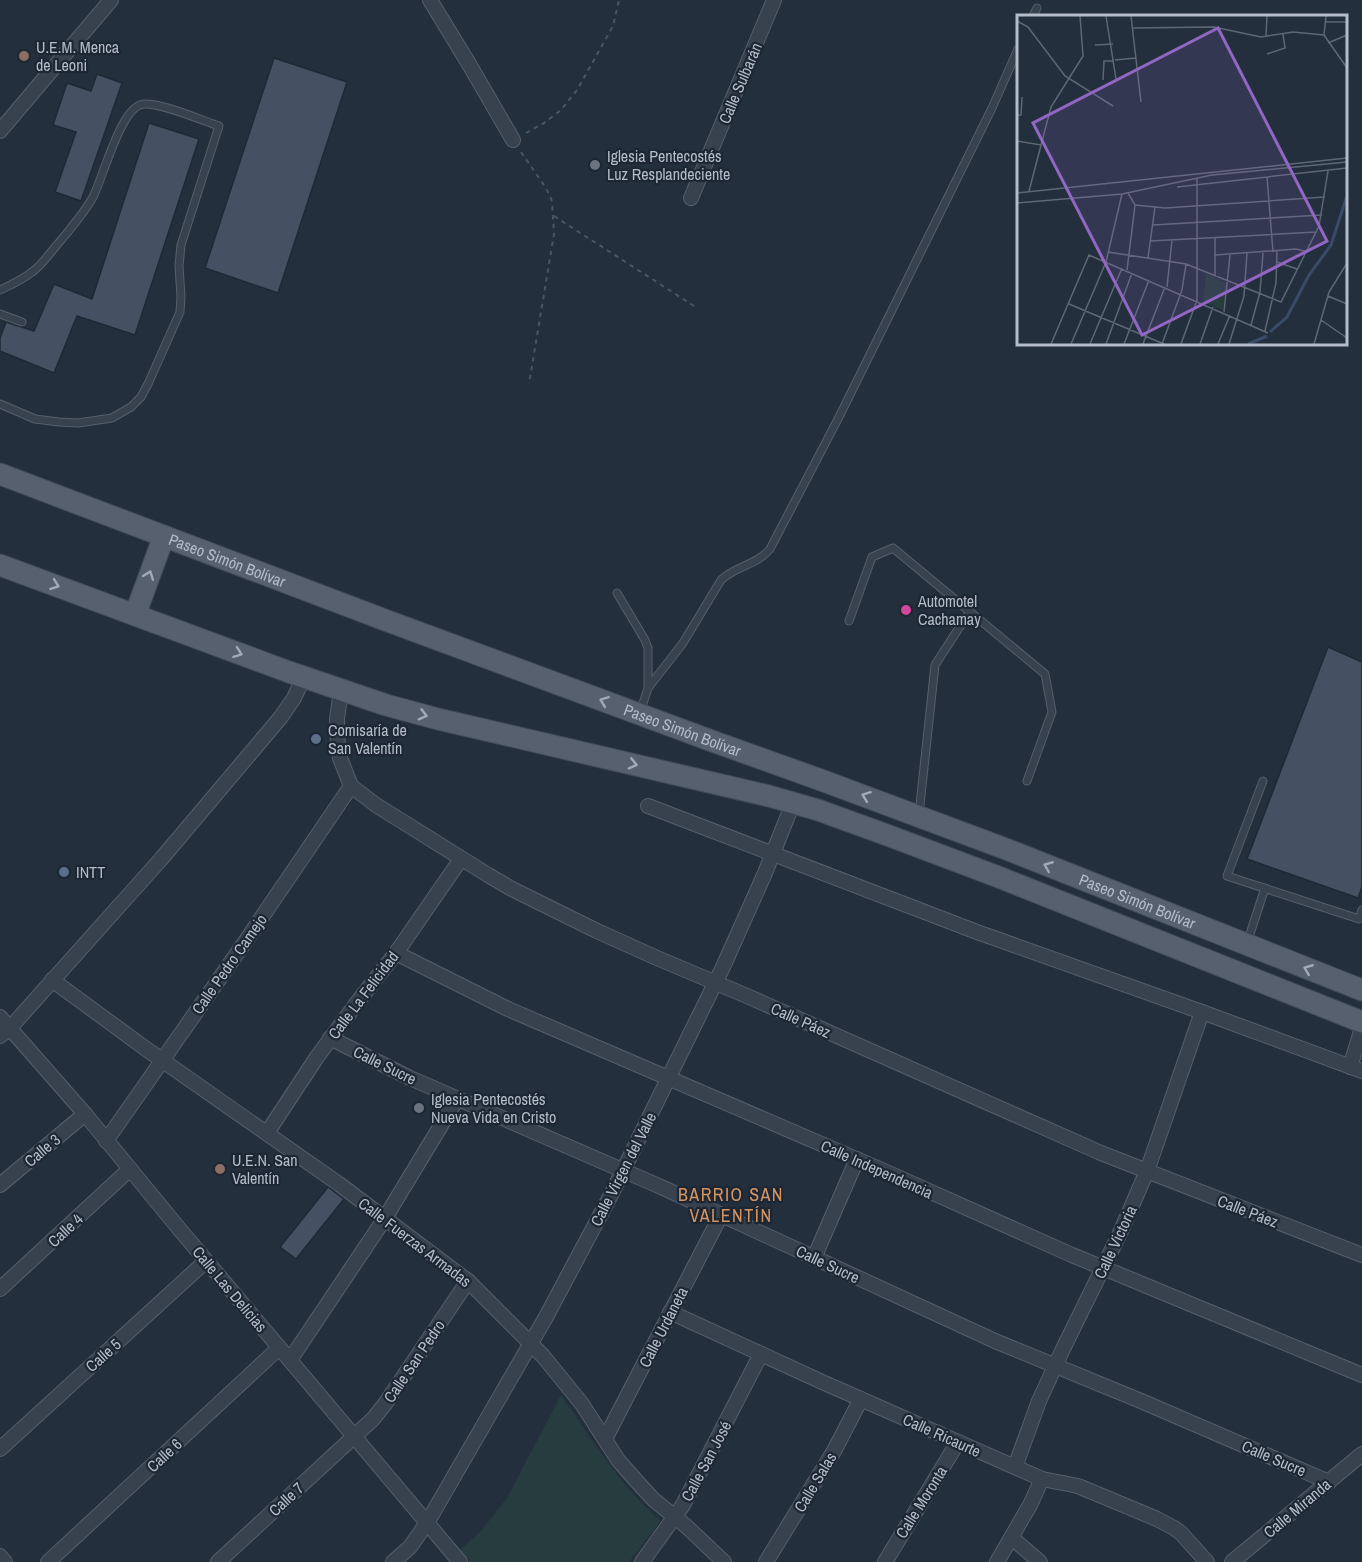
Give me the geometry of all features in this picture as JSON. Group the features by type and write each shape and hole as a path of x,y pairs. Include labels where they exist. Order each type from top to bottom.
{"main road":[{"name":"Paseo Simón Bolívar","path":"0,474 385,620 919,816 1362,990"},
{"path":"135,615 164,536"},
{"name":"Paseo Simón Bolívar","path":"0,565 386,705 793,803 996,876 1362,1022"}],"street":[{"path":"0,131 111,0"},
{"path":"430,0 513,140"},
{"name":"Calle Sulbarán","path":"692,198 774,0"},
{"path":"5,1032 162,858 288,707 304,677"},
{"name":"Calle Páez","path":"341,690 337,719 338,746 340,758 351,786 376,806 512,889 597,931 1101,1153 1362,1255"},
{"name":"Calle Pedro Camejo","path":"106,1141 351,786"},
{"name":"Calle Virgen del Valle","path":"393,1562 410,1547 427,1523 546,1317 622,1171 715,983 773,855 793,803"},
{"path":"648,806 976,932 1356,1069 1362,1028"},
{"name":"Calle La Felicidad","path":"267,1133 330,1038 396,953 461,859"},
{"name":"Calle Independencia","path":"396,953 508,1009 1103,1268 1362,1375"},
{"name":"Calle Fuerzas Armadas","path":"52,980 339,1184 468,1281 543,1356 582,1404 618,1460 640,1485 724,1562"},
{"name":"Calle Victoria","path":"1015,1467 1029,1426 1055,1366 1120,1233 1147,1171 1202,1012"},
{"name":"Calle Las Delicias","path":"0,1017 5,1032 85,1114 460,1562"},
{"name":"Calle Sucre","path":"330,1038 458,1099 721,1215 995,1341 1329,1482"},
{"path":"290,1360 385,1218 458,1099"},
{"name":"Calle 3","path":"0,1185 85,1114"},
{"path":"814,1258 857,1159"},
{"name":"Calle 4","path":"0,1289 130,1169"},
{"name":"Calle Urdaneta","path":"605,1439 721,1215"},
{"name":"Calle 5","path":"0,1449 206,1261"},
{"name":"Calle San Pedro","path":"354,1436 373,1419 385,1404 468,1281"},
{"name":"Calle Ricaurte","path":"670,1312 1042,1479 1078,1486 1158,1519 1181,1533 1206,1562"},
{"name":"Calle 6","path":"48,1562 279,1348"},
{"name":"Calle San José","path":"642,1562 675,1517 696,1482 761,1354"},
{"name":"Calle Salas","path":"766,1562 834,1450 861,1399"},
{"name":"Calle 7","path":"218,1562 354,1436"},
{"name":"Calle Moronta","path":"885,1562 958,1442"},
{"name":"Calle Miranda","path":"1232,1562 1362,1454"},
{"path":"997,1562 1030,1505 1042,1479"},
{"path":"1012,1538 1040,1562"},
{"path":"0,1556 5,1562"}],"lane":[{"path":"1034,15 1037,8"},
{"path":"639,714 648,688 683,642 721,580 737,568 766,555 770,549 839,417 992,108 1017,51"},
{"path":"0,290 15,284 33,272 85,210 120,131 133,108 141,104 153,104 219,126 181,245 180,312 141,397 131,407 112,418 78,423 35,419 0,404"},
{"path":"0,314 22,322"},
{"path":"849,621 872,557 893,548 1045,674 1052,712 1027,781"},
{"path":"617,593 648,648 648,688"},
{"path":"919,816 935,665 970,611"},
{"path":"1263,781 1227,876 1359,919 1362,910"},
{"path":"1247,945 1265,888"}],"path":[{"path":"529,384 554,234 554,216 552,201 546,188 513,140 544,123 569,101 613,26 619,0"},
{"path":"554,216 694,306"}],"green space":[{"path":"561,1395 595,1445 632,1493 661,1521 629,1562 470,1562 460,1550 480,1532 507,1498"}],"building":[{"path":"274,58 347,82 278,293 205,268"},
{"path":"97,74 122,83 81,201 55,192 76,132 53,125 67,83 91,91"},
{"path":"149,123 199,139 135,335 77,316 54,373 0,351 0,338 6,322 34,331 54,284 92,299"},
{"path":"1328,647 1362,662 1362,887 1358,898 1247,859"},
{"path":"328,1187 344,1199 296,1259 280,1247"}],"place":[{"name":"U.E.M. Menca de Leoni","path":"24,56"},
{"name":"Iglesia Pentecostés Luz Resplandeciente","path":"595,165"},
{"name":"Automotel Cachamay","path":"906,610"},
{"name":"Comisaría de San Valentín","path":"316,739"},
{"name":"INTT","path":"64,872"},
{"name":"Iglesia Pentecostés Nueva Vida en Cristo","path":"419,1108"},
{"name":"U.E.N. San Valentín","path":"220,1169"}],"district":[{"name":"BARRIO SAN VALENTÍN","path":"731,1205"}]}
